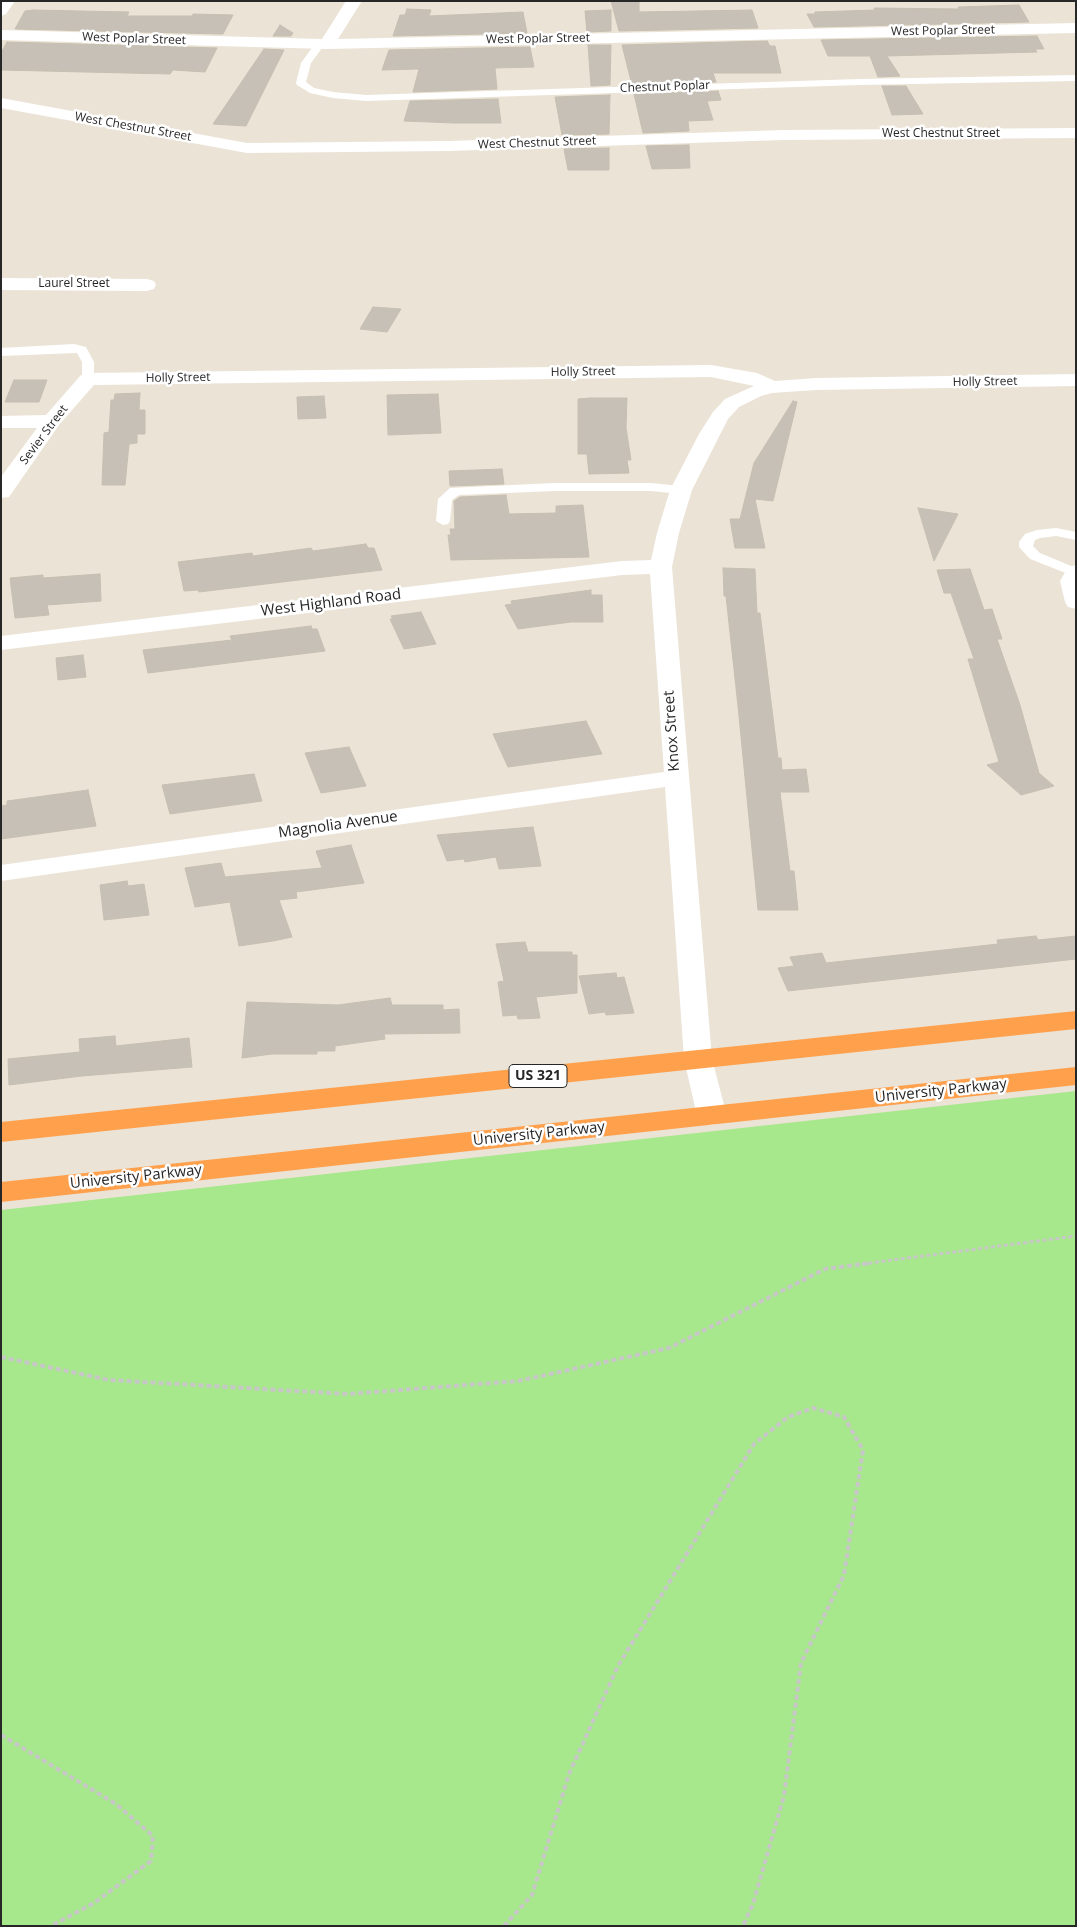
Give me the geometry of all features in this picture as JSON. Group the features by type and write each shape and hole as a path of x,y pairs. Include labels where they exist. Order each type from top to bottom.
{"highway":[{"name":"US 321","path":"1,1132 1076,1020"},
{"name":"University Parkway","path":"1,1192 1076,1076"}],"street":[{"path":"1,11 7,1"},
{"path":"323,44 354,1"},
{"name":"West Poplar Street","path":"1,35 323,44 1076,28"},
{"name":"West Chestnut Street","path":"1,103 247,148 448,146 783,135 1076,133"},
{"name":"Laurel Street","path":"1,284 147,285"},
{"name":"Holly Street","path":"88,379 701,371 757,379 771,387 816,384 1076,380"},
{"name":"Sevier Street","path":"1,492 52,422 88,379"},
{"name":"Knox Street","path":"712,1116 698,1059 675,778 661,567 668,533 681,490 720,416 732,403 754,392 771,387"},
{"path":"1,422 52,422"},
{"name":"West Highland Road","path":"1,642 622,568 661,567"},
{"path":"1075,573 1071,581 1076,602"},
{"name":"Magnolia Avenue","path":"1,873 675,778"}],"lane":[{"name":"Chestnut Poplar","path":"323,44 306,62 301,83 310,90 333,95 366,98 840,82 1076,78"},
{"path":"1,352 74,348 82,350 88,362 88,379"},
{"path":"443,521 445,499 455,491 554,487 651,487 681,490"},
{"path":"1075,573 1035,556 1026,547 1026,542 1030,537 1037,534 1056,532 1076,536"}],"path":[{"path":"1,1357 109,1380 348,1394 518,1381 669,1348 825,1269 1076,1236"},
{"path":"504,1926 532,1894 569,1774 618,1666 754,1444 788,1417 813,1408 844,1416 863,1450 844,1575 802,1663 793,1716 784,1796 753,1904 743,1926"},
{"path":"1,1735 116,1804 154,1836 151,1862 94,1903 51,1926"}],"green space":[{"path":"1076,1091 1076,1926 1,1926 1,1210"}],"building":[{"path":"611,1 639,1 639,12 752,10 758,28 619,31"},
{"path":"1019,5 1029,22 814,27 807,14 815,14 815,12 875,10 874,8 959,9 958,7"},
{"path":"407,9 431,10 429,16 523,12 527,33 393,36 400,15 405,15"},
{"path":"611,10 611,31 587,32 585,11"},
{"path":"25,11 129,12 127,16 233,15 223,34 15,29"},
{"path":"280,25 293,33 291,36 273,36"},
{"path":"1037,36 1044,49 1035,49 1037,52 887,56 900,76 878,77 870,56 828,56 821,40"},
{"path":"767,41 770,46 775,46 781,73 713,73 716,82 632,85 622,45"},
{"path":"7,42 217,48 205,72 173,70 170,74 1,70 1,53"},
{"path":"588,45 611,45 610,85 591,86"},
{"path":"530,47 534,67 495,68 497,89 413,92 419,69 382,70 389,50"},
{"path":"264,49 284,50 246,126 213,124"},
{"path":"882,86 906,86 923,114 892,115"},
{"path":"718,91 721,100 707,101 713,120 688,121 689,131 643,133 634,94"},
{"path":"610,95 609,134 562,135 555,97"},
{"path":"498,99 501,123 404,121 410,101"},
{"path":"689,145 690,168 652,169 646,146"},
{"path":"609,148 609,170 568,170 564,149"},
{"path":"373,307 401,309 387,332 360,329"},
{"path":"14,380 47,380 39,402 5,402"},
{"path":"140,393 139,410 145,410 145,434 137,434 137,443 129,444 125,485 102,485 104,433 109,432 111,400 114,400 115,394"},
{"path":"438,394 441,433 388,435 387,395"},
{"path":"324,396 326,418 298,419 297,397"},
{"path":"627,398 626,428 631,460 627,460 629,473 589,474 587,454 578,454 578,399"},
{"path":"793,401 797,402 773,501 755,499 765,548 735,548 730,519 740,519 754,463"},
{"path":"502,469 504,484 450,486 449,471"},
{"path":"506,495 509,514 556,513 556,506 583,505 589,557 451,560 448,535 451,535 450,529 455,529 454,501 460,497"},
{"path":"918,508 958,514 934,561"},
{"path":"366,544 368,548 374,548 382,570 199,592 198,590 184,591 178,562 252,553 253,556 311,548 313,551"},
{"path":"723,568 755,569 757,613 760,613 778,758 781,758 782,770 806,769 809,792 780,792 790,871 794,871 798,910 758,910 738,706 726,596 724,596"},
{"path":"970,569 984,610 992,609 1002,639 997,639 1020,705 1039,773 1054,786 1021,795 987,765 999,762 968,659 974,659 951,593 944,593 937,570"},
{"path":"100,574 101,601 47,605 49,615 15,618 10,578 43,575 43,578"},
{"path":"591,590 591,595 602,595 603,622 571,622 518,629 505,605 512,604 511,601"},
{"path":"421,612 436,644 404,649 390,619 393,619 391,616"},
{"path":"311,626 312,629 317,629 325,651 148,673 143,650 232,640 230,636"},
{"path":"83,655 86,677 58,680 56,658"},
{"path":"586,721 602,754 508,767 493,734"},
{"path":"349,747 366,786 321,793 305,753"},
{"path":"254,774 262,801 170,814 162,785"},
{"path":"88,790 96,826 1,839 1,806 7,805 7,801"},
{"path":"533,827 541,866 499,869 496,857 465,862 464,859 447,861 437,835"},
{"path":"351,845 364,883 296,892 297,898 279,900 292,937 239,946 230,902 195,907 185,868 221,863 225,877 322,868 316,851"},
{"path":"127,881 128,886 144,884 149,915 104,920 100,885"},
{"path":"1036,936 1038,940 1076,936 1076,959 788,991 778,968 794,966 790,957 822,953 826,963 998,944 997,940"},
{"path":"525,942 528,952 572,952 572,955 577,955 577,993 536,997 540,1018 518,1019 517,1015 503,1016 498,982 504,981 496,944"},
{"path":"616,973 617,978 624,977 634,1013 606,1015 605,1012 589,1014 579,976"},
{"path":"390,998 392,1005 443,1005 443,1010 459,1009 460,1033 384,1034 385,1039 335,1046 335,1051 317,1051 317,1054 272,1054 242,1058 247,1002 338,1005"},
{"path":"115,1036 116,1046 189,1038 192,1067 82,1076 9,1085 8,1059 80,1052 79,1039"}]}
